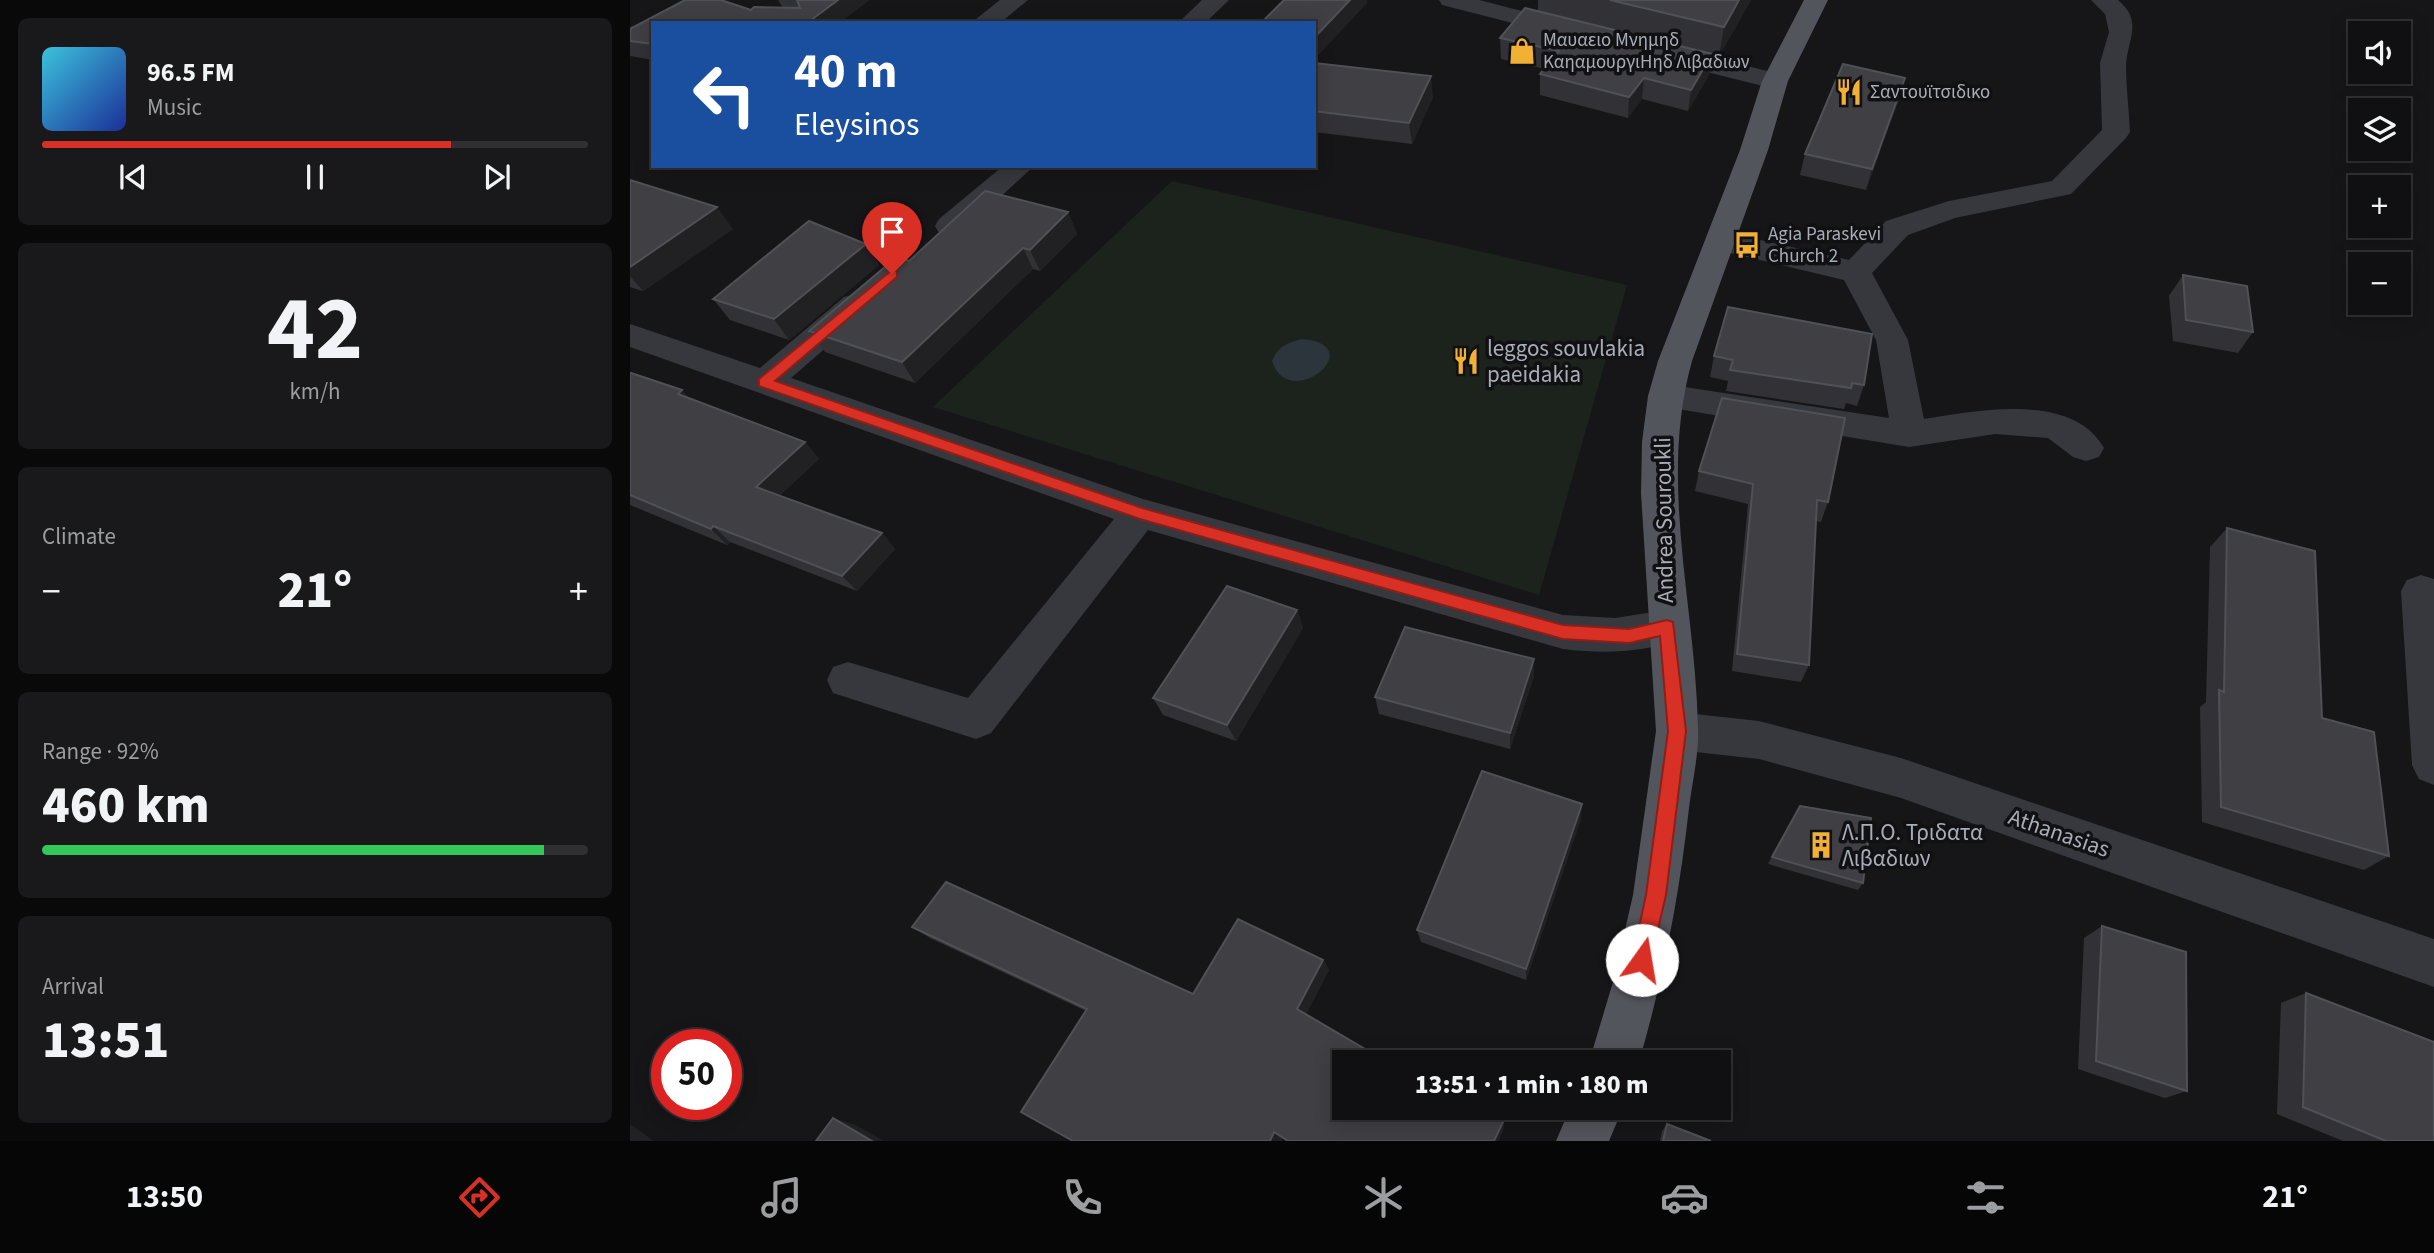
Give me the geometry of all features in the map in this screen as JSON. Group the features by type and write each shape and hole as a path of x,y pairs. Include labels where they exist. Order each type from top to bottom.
{"main road":[{"name":"Andrea Souroukli","path":"1617,1050 1637,982 1656,895 1677,731 1667,627 1659,493 1660,442 1665,396 1675,361 1754,150 1775,81 1816,0"},
{"path":"1582,1141 1592,1120"}],"street":[{"path":"986,21 1016,0"},
{"path":"1192,21 1217,0"},
{"path":"1451,0 1596,37"},
{"path":"1856,272 1896,228 1949,210 2061,188 2116,132 2113,63 2121,32 2117,12 2103,0"},
{"path":"1636,47 1775,81"},
{"path":"924,247 1018,168"},
{"path":"1720,241 1856,272 1892,340 1909,434"},
{"path":"764,383 881,283"},
{"path":"630,335 1140,513 1563,632 1629,636 1667,627"},
{"path":"1665,396 1909,434 1995,421 2056,426 2086,448"},
{"path":"848,680 976,720 1140,513"},
{"path":"2421,591 2434,765"},
{"name":"Athanasias","path":"1677,731 1759,740 1901,778 2434,964"}],"shaded area":[{"path":"1172,181 1627,285 1539,595 933,407"},
{"path":"1302,339 1322,344 1329,352 1328,363 1320,372 1307,379 1294,381 1281,376 1272,361 1283,346"}],"building":[{"path":"685,0 721,0 751,10 754,7 800,8 797,0 838,0 810,21 651,21 651,44 630,41 630,29"},
{"path":"1284,0 1350,0 1316,36 1316,21 1263,21"},
{"path":"1610,0 1739,0 1724,27"},
{"path":"1525,8 1712,54 1691,90 1644,78 1629,97 1540,74 1559,51 1500,38"},
{"path":"1316,63 1431,76 1409,123 1316,111"},
{"path":"1843,64 1905,78 1872,169 1805,154"},
{"path":"630,180 717,207 630,267"},
{"path":"985,191 1068,212 1030,250 1023,248 902,362 809,331 898,256 909,261"},
{"path":"809,221 866,244 774,319 713,299"},
{"path":"2183,275 2247,286 2253,332 2186,320"},
{"path":"1728,307 1872,334 1864,385 1852,383 1851,388 1730,370 1733,360 1714,356"},
{"path":"631,373 682,390 678,394 805,442 756,487 882,533 842,576 713,526 711,529 630,495"},
{"path":"1722,398 1845,418 1828,502 1817,500 1809,665 1737,654 1753,484 1699,471"},
{"path":"2227,528 2315,551 2322,718 2374,732 2389,856 2221,807 2219,690 2224,692"},
{"path":"1227,586 1297,610 1227,725 1153,698"},
{"path":"1405,627 1534,659 1510,733 1375,697"},
{"path":"1482,771 1582,804 1526,969 1417,930"},
{"name":"Λ.Π.Ο. Τριδατα Λιβαδιων","path":"1800,806 1871,818 1863,883 1772,857"},
{"path":"946,882 1193,994 1238,919 1323,960 1297,1009 1367,1050 1332,1050 1332,1120 1503,1122 1494,1141 1288,1141 1274,1132 1270,1141 1073,1141 1021,1112 1087,1009 912,927"},
{"path":"2102,926 2186,952 2187,1091 2096,1061"},
{"path":"2306,993 2434,1042 2434,1141 2386,1141 2303,1107"},
{"path":"833,1118 872,1141 816,1141"},
{"path":"1667,1124 1711,1141 1663,1141"}],"place":[{"name":"Μαυαειο Μνημηδ ΚαηαμουργιΗηδ Λιβαδιων","path":"1522,51"},
{"name":"Σαντουϊτσιδικο","path":"1849,92"},
{"name":"Agia Paraskevi Church 2","path":"1747,245"},
{"name":"leggos souvlakia paeidakia","path":"1466,361"},
{"name":"Λ.Π.Ο. Τριδατα Λιβαδιων","path":"1821,845"}],"route":[{"path":"892,274 764,383 1140,513 1563,632 1629,636 1667,627 1677,731 1656,895 1642,960"}]}
